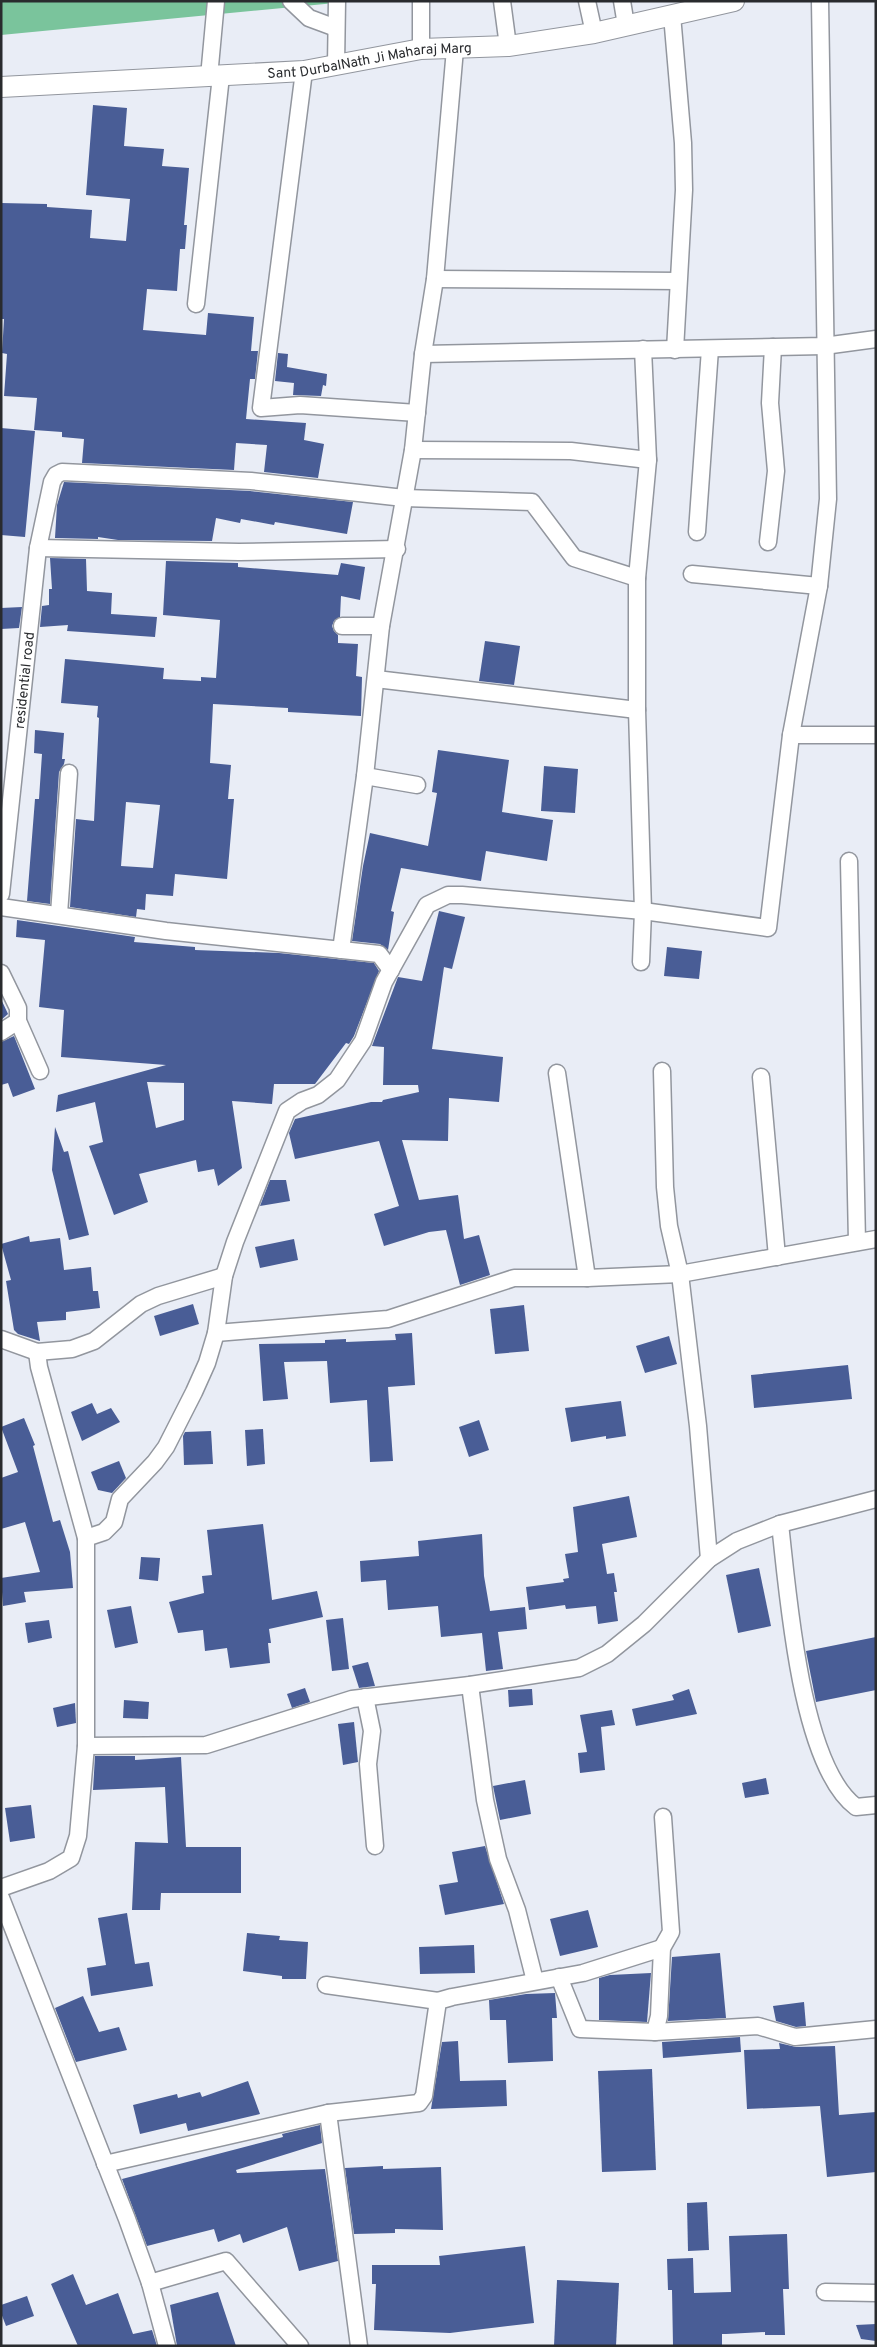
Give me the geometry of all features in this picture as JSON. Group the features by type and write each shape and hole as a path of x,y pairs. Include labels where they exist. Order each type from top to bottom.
{"street":[{"path":"196,304 215,76 216,1"},
{"path":"291,1 308,18 336,28"},
{"path":"336,65 337,1"},
{"path":"421,1 421,48"},
{"path":"502,1 508,46"},
{"path":"587,1 594,33"},
{"path":"622,1 626,25"},
{"name":"Sant DurbalNath Ji Maharaj Marg","path":"1,87 304,71 421,48 454,49 508,46 594,33 734,1"},
{"path":"86,1538 110,1528 114,1522 120,1499 155,1462 166,1447 207,1363 216,1333 224,1276 235,1242 287,1111 302,1101 318,1095 337,1080 363,1041 391,970 427,906 448,895 462,895 643,911 768,928 791,735 819,586 828,499 828,410 824,346 820,1"},
{"path":"672,15 683,143 684,190 675,350"},
{"path":"342,950 365,776 382,626 413,450 422,354 435,279 454,49"},
{"path":"304,71 260,408 300,405 417,413"},
{"path":"435,279 678,281"},
{"path":"422,354 824,346 876,339"},
{"path":"768,542 776,471 770,403 773,347"},
{"path":"697,532 710,348"},
{"path":"640,962 643,911 637,710 637,578 648,460 643,349"},
{"path":"413,450 571,451 648,460"},
{"name":"residential road","path":"1,894 38,548 52,482 56,475 62,472 251,481 404,498"},
{"path":"404,498 532,502 574,558 637,578"},
{"path":"38,548 239,552 397,549"},
{"path":"692,574 819,586"},
{"path":"342,626 382,626"},
{"path":"376,679 637,710"},
{"path":"791,735 876,735"},
{"path":"59,914 70,773"},
{"path":"365,776 417,785"},
{"path":"849,861 857,1242"},
{"path":"1,907 166,930 379,954 391,970"},
{"path":"1,973 18,1008 18,1021 40,1071"},
{"path":"1,1032 18,1021"},
{"path":"662,1072 665,1187 669,1226 680,1274 698,1426 710,1559"},
{"path":"557,1073 587,1278"},
{"path":"761,1077 777,1257"},
{"path":"216,1333 388,1319 514,1278 587,1278 680,1274 876,1239"},
{"path":"1,1339 37,1352 72,1349 94,1341 141,1304 158,1296 224,1276"},
{"path":"1,1888 49,1871 72,1858 78,1836 86,1746 86,1538 39,1367 37,1352"},
{"path":"86,1746 206,1745 352,1699 470,1685 579,1668 607,1654 644,1624 710,1559 737,1542 780,1524 876,1499"},
{"path":"780,1524 791,1622 803,1696 828,1773 844,1798 856,1807 876,1805"},
{"path":"470,1685 485,1800 498,1859 517,1910 536,1981"},
{"path":"365,1697 372,1731 368,1764 375,1846"},
{"path":"655,2032 659,2016 662,1948 671,1932 663,1818"},
{"path":"1,1898 150,2283 167,2346"},
{"path":"326,1985 438,2001 452,1996 582,1973 662,1948"},
{"path":"559,1977 580,2030 655,2032 758,2026 795,2037 876,2029"},
{"path":"105,2164 328,2113 422,2101 438,2001"},
{"path":"328,2113 360,2346"},
{"path":"150,2283 226,2261 300,2346"},
{"path":"825,2292 876,2293"}],"green space":[{"path":"1,1 356,1 1,35"}],"building":[{"path":"93,105 127,108 124,146 164,149 162,166 189,168 184,225 187,225 185,249 180,249 177,291 147,289 143,330 206,335 208,313 254,317 251,351 258,351 255,379 250,379 246,419 306,423 304,440 324,444 318,478 264,472 267,445 236,443 234,470 82,463 84,439 62,437 62,432 34,430 37,398 4,396 7,354 2,353 4,319 1,319 1,203 47,204 47,207 92,210 90,238 126,241 130,199 86,195"},
{"path":"278,353 288,354 287,367 327,374 326,386 323,385 321,396 293,395 294,383 275,381"},
{"path":"1,428 35,431 25,537 1,535"},
{"path":"64,482 250,491 353,502 347,534 275,522 274,525 241,519 240,523 216,518 212,541 118,540 98,537 98,539 55,538 57,505"},
{"path":"50,558 86,559 87,591 112,593 111,614 157,617 155,637 67,631 68,625 40,627 42,606 49,605 49,589 52,589"},
{"path":"166,561 238,563 238,567 338,575 341,563 365,567 360,600 341,596 340,617 334,621 332,626 338,635 338,643 358,644 356,676 362,677 361,716 288,712 288,708 213,704 210,763 231,765 228,799 234,799 227,879 175,874 173,896 146,894 145,910 137,909 136,917 70,907 76,819 94,821 99,718 97,717 98,706 61,703 65,659 164,668 163,679 201,681 201,677 216,678 220,620 163,615","holes":["126,802 160,805 153,868 121,866"]},
{"path":"22,607 19,628 1,629 1,608"},
{"path":"485,641 520,646 514,685 479,681"},
{"path":"35,730 64,733 62,759 65,759 59,772 50,904 27,901 35,799 39,799 42,754 34,753"},
{"path":"438,750 509,760 502,812 553,820 547,861 486,851 481,881 401,868 391,911 394,912 388,950 380,944 352,941 370,833 428,846 437,793 432,792"},
{"path":"544,766 578,769 575,813 541,811"},
{"path":"439,911 465,917 452,969 444,967 432,1049 503,1057 499,1102 449,1098 448,1141 402,1140 419,1200 458,1195 464,1239 479,1235 490,1275 460,1285 446,1230 429,1232 384,1246 374,1214 399,1206 379,1141 295,1159 289,1133 295,1119 371,1102 382,1102 383,1100 419,1092 418,1085 383,1085 384,1047 372,1046 398,977 422,981"},
{"path":"17,920 135,937 134,942 195,947 195,950 279,953 374,963 379,971 354,1036 349,1044 346,1043 315,1084 274,1084 272,1104 232,1101 242,1168 218,1186 214,1169 198,1172 196,1160 139,1174 148,1202 114,1215 89,1146 103,1142 95,1102 56,1112 58,1095 166,1065 61,1057 64,1010 39,1007 45,940 16,937","holes":["147,1082 184,1083 184,1120 156,1128"]},
{"path":"667,947 702,951 699,979 664,976"},
{"path":"1,999 8,1014 1,1020"},
{"path":"14,1036 35,1089 13,1097 8,1083 1,1085 1,1042"},
{"path":"55,1127 64,1152 68,1151 89,1235 69,1240 52,1170"},
{"path":"270,1180 286,1180 290,1201 260,1206"},
{"path":"29,1236 30,1242 60,1238 64,1270 91,1267 93,1291 98,1291 100,1308 66,1312 66,1320 37,1322 40,1341 18,1334 14,1330 6,1281 11,1280 1,1244"},
{"path":"294,1239 298,1260 260,1268 255,1247"},
{"path":"193,1304 199,1324 160,1336 154,1316"},
{"path":"524,1305 529,1351 495,1354 490,1309"},
{"path":"412,1333 415,1385 388,1387 393,1461 370,1462 367,1400 330,1403 327,1361 284,1362 288,1399 263,1401 259,1344 325,1343 325,1340 346,1339 346,1342 396,1340 395,1334"},
{"path":"669,1336 677,1364 645,1373 636,1346"},
{"path":"848,1365 852,1399 754,1408 751,1375"},
{"path":"621,1401 626,1436 606,1439 606,1436 571,1442 565,1408"},
{"path":"92,1403 97,1414 111,1408 120,1422 82,1441 71,1412"},
{"path":"24,1418 35,1445 33,1446 53,1522 60,1520 70,1552 73,1588 24,1592 26,1602 3,1606 1,1578 40,1572 25,1522 1,1529 1,1478 18,1472 1,1427"},
{"path":"479,1420 489,1450 469,1457 459,1427"},
{"path":"263,1429 265,1464 247,1466 245,1430"},
{"path":"211,1431 213,1464 184,1465 183,1436 185,1432"},
{"path":"119,1461 126,1478 112,1493 98,1490 91,1472"},
{"path":"629,1496 637,1537 602,1544 607,1574 614,1573 617,1592 614,1592 618,1621 598,1624 596,1606 566,1609 565,1605 529,1610 526,1587 564,1582 563,1579 569,1578 565,1554 578,1552 573,1507"},
{"path":"263,1524 272,1600 317,1591 323,1617 269,1629 271,1643 268,1643 270,1663 230,1668 227,1648 205,1651 203,1630 178,1633 169,1602 204,1593 202,1576 212,1575 207,1530"},
{"path":"482,1534 484,1576 490,1611 525,1607 527,1629 498,1632 503,1669 486,1671 482,1633 441,1637 438,1606 388,1610 386,1580 361,1582 360,1561 419,1556 418,1541"},
{"path":"141,1557 160,1558 158,1581 139,1579"},
{"path":"759,1568 771,1626 738,1633 726,1575"},
{"path":"131,1606 138,1643 115,1648 107,1610"},
{"path":"343,1618 349,1669 332,1671 326,1620"},
{"path":"49,1620 52,1638 28,1643 25,1623"},
{"path":"876,1637 876,1690 816,1702 806,1651"},
{"path":"368,1662 375,1686 359,1688 352,1666"},
{"path":"305,1688 310,1702 292,1708 287,1694"},
{"path":"532,1689 533,1705 509,1707 508,1690"},
{"path":"689,1689 697,1714 636,1726 632,1709 674,1700 672,1695"},
{"path":"124,1700 149,1702 148,1719 123,1718"},
{"path":"75,1703 76,1723 57,1727 53,1708"},
{"path":"612,1710 615,1725 601,1727 605,1770 580,1773 578,1753 587,1752 580,1715"},
{"path":"354,1722 358,1762 343,1765 338,1724"},
{"path":"95,1756 135,1756 135,1760 181,1757 186,1847 241,1847 241,1893 161,1893 160,1910 132,1910 135,1842 168,1843 165,1787 93,1790"},
{"path":"766,1778 769,1794 745,1798 742,1783"},
{"path":"525,1780 531,1814 500,1820 493,1786"},
{"path":"31,1805 35,1838 10,1842 5,1808"},
{"path":"485,1846 504,1904 445,1915 439,1885 458,1882 452,1852"},
{"path":"588,1910 598,1947 560,1956 550,1919"},
{"path":"127,1913 135,1964 149,1962 153,1986 91,1996 87,1968 106,1965 98,1918"},
{"path":"247,1933 280,1936 279,1940 308,1942 306,1979 282,1979 282,1976 243,1971"},
{"path":"474,1945 475,1973 420,1974 419,1947"},
{"path":"720,1953 726,2018 668,2021 672,1957"},
{"path":"651,1973 647,2022 599,2020 599,1978 610,1975"},
{"path":"555,1993 557,2018 552,2018 553,2061 508,2063 506,2020 490,2020 489,2000 526,1994"},
{"path":"83,1996 99,2032 119,2027 127,2050 76,2062 55,2008"},
{"path":"804,2002 806,2026 796,2027 776,2021 773,2006"},
{"path":"740,2037 741,2052 663,2058 662,2042"},
{"path":"458,2041 460,2081 506,2080 507,2106 431,2109 442,2042"},
{"path":"779,2043 796,2047 835,2046 839,2115 876,2112 876,2172 827,2177 820,2106 747,2109 744,2050 780,2049"},
{"path":"652,2069 656,2170 602,2172 598,2071"},
{"path":"248,2081 260,2114 188,2131 186,2123 140,2134 133,2105 177,2094 178,2098 200,2092 202,2097"},
{"path":"320,2125 322,2143 236,2170 237,2173 325,2169 338,2261 299,2271 287,2227 243,2243 240,2234 218,2242 214,2229 147,2246 122,2179 283,2137 282,2134"},
{"path":"383,2166 383,2169 441,2167 443,2230 395,2229 395,2233 354,2234 345,2168"},
{"path":"707,2202 709,2250 688,2251 687,2203"},
{"path":"787,2234 789,2289 783,2289 785,2335 765,2335 765,2332 722,2334 722,2346 673,2346 672,2290 668,2290 667,2259 693,2258 694,2293 731,2292 729,2236"},
{"path":"525,2246 534,2323 450,2333 374,2330 376,2284 372,2284 372,2265 440,2265 439,2256"},
{"path":"73,2274 86,2305 118,2293 133,2334 152,2330 157,2346 78,2346 51,2284"},
{"path":"557,2280 619,2283 616,2346 554,2346"},
{"path":"218,2292 236,2346 177,2346 170,2305"},
{"path":"27,2296 34,2316 6,2326 1,2313 1,2305"},
{"path":"876,2324 876,2341 861,2339 856,2325"}]}
